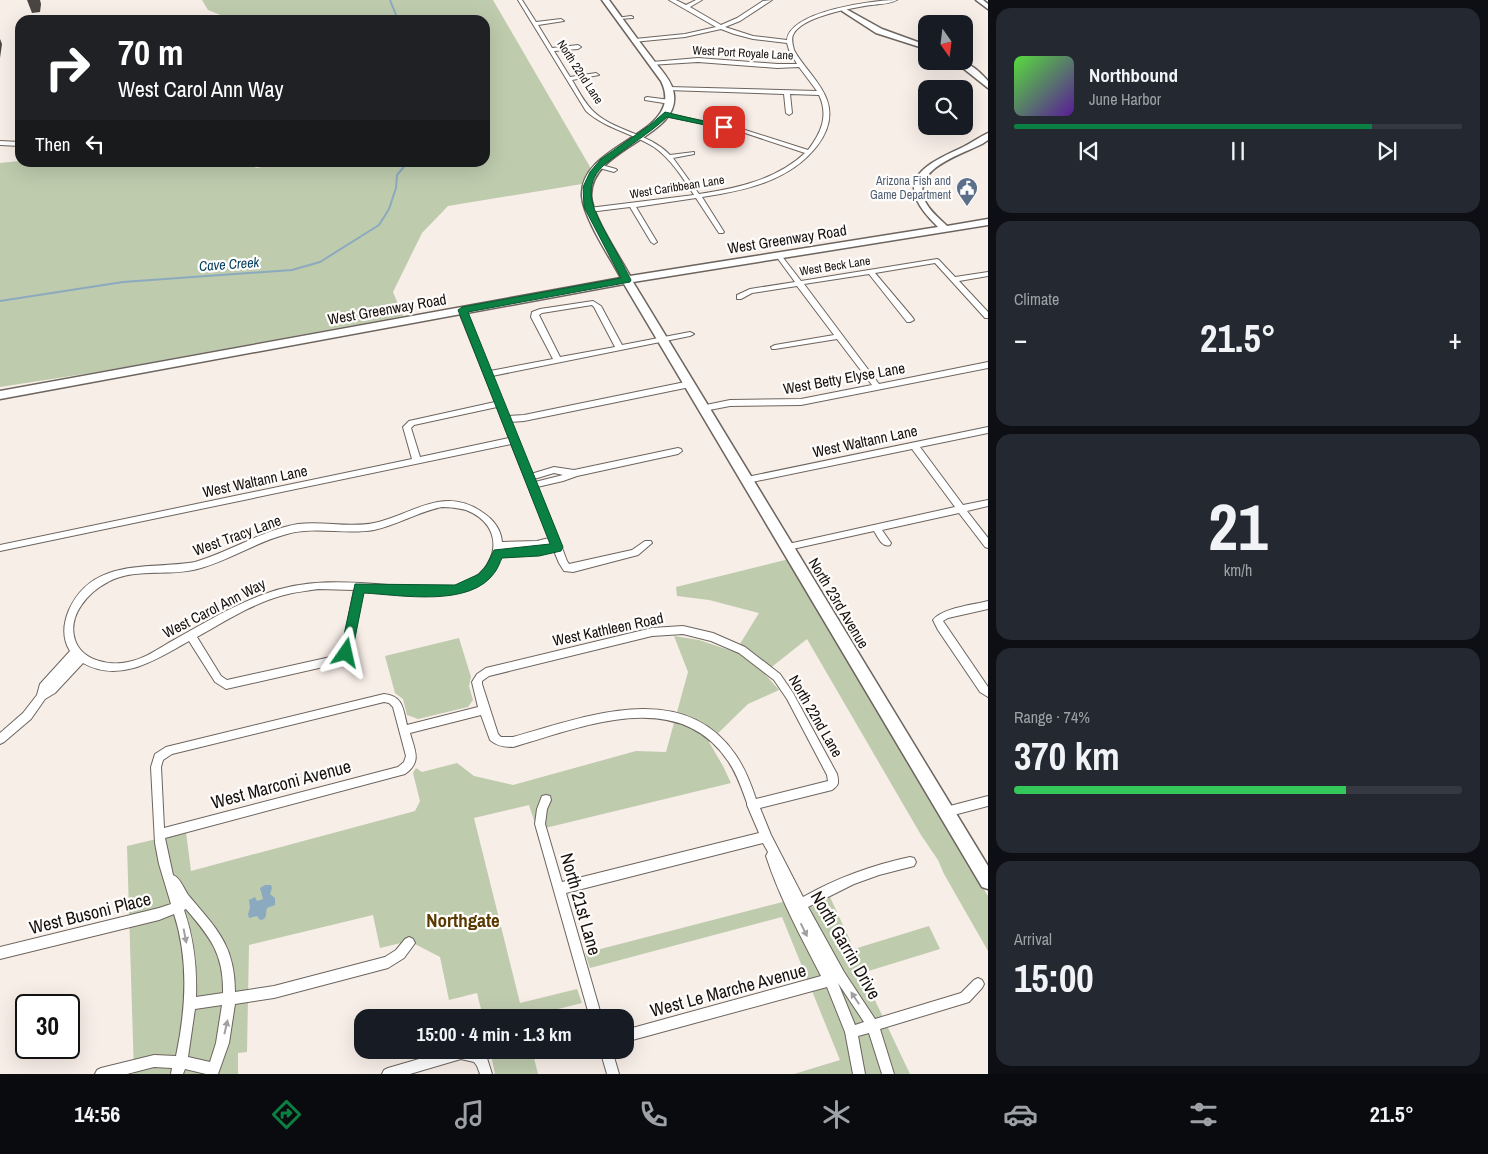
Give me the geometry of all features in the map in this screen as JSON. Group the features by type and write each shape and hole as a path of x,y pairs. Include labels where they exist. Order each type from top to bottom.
{"street":[{"name":"North 22nd Lane","path":"520,0 588,110 598,118 656,146 669,157 721,232"},
{"name":"North 23rd Avenue","path":"604,0 669,89 670,102 665,114 653,126 598,166 590,178 587,187 589,210 627,280 988,881"},
{"path":"671,0 687,6 721,27 748,37 789,42"},
{"path":"687,6 700,0"},
{"path":"635,41 696,34 721,27 739,19 770,0"},
{"path":"665,114 740,130 810,153 824,130 826,110 821,93 791,49 789,42 792,31 814,16 896,0"},
{"path":"979,0 988,7"},
{"path":"844,10 879,31 918,44"},
{"path":"618,18 631,17"},
{"path":"535,24 561,21"},
{"path":"552,50 578,47"},
{"name":"West Port Royale Lane","path":"652,64 698,60 802,66"},
{"path":"971,70 988,86"},
{"path":"569,79 596,76"},
{"path":"669,89 726,94 821,93"},
{"path":"787,93 789,113"},
{"path":"646,99 670,102"},
{"path":"944,229 921,202 917,190 919,181 924,171 934,164 970,148 988,136"},
{"path":"0,144 15,144"},
{"path":"669,157 692,152"},
{"name":"West Caribbean Lane","path":"589,210 741,188 767,179 796,165 810,153"},
{"path":"598,166 614,170"},
{"path":"756,172 767,179"},
{"path":"632,205 654,242"},
{"name":"West Greenway Road","path":"0,395 627,280 988,222"},
{"path":"779,256 877,387"},
{"name":"West Beck Lane","path":"739,297 750,292 937,261 955,279"},
{"path":"870,271 910,320"},
{"path":"955,279 988,274"},
{"path":"955,279 988,316"},
{"path":"558,361 535,317 535,314 540,311 593,303 597,306 620,349"},
{"path":"462,310 563,563 567,568 635,552 648,543"},
{"path":"488,374 690,334"},
{"path":"775,347 839,336"},
{"name":"West Betty Elyse Lane","path":"704,408 730,403 802,402 988,365"},
{"path":"506,419 524,418 690,384"},
{"path":"417,461 407,427 412,423 500,404"},
{"name":"West Waltann Lane","path":"747,480 988,430"},
{"name":"West Waltann Lane","path":"0,548 515,440"},
{"path":"914,445 988,545"},
{"path":"531,481 558,480 575,473 678,451"},
{"path":"531,481 554,470 575,473"},
{"path":"554,470 558,480"},
{"path":"788,547 988,503"},
{"name":"West Tracy Lane","path":"79,654 70,638 71,616 76,604 99,582 120,572 138,569 175,569 196,566 285,531 314,527 351,529 373,527 420,508 442,504 464,506 484,517 496,533 499,550"},
{"path":"876,528 887,543"},
{"path":"499,550 556,544"},
{"name":"West Carol Ann Way","path":"79,654 103,666 128,666 151,658 257,601 286,590 317,585 433,591 455,590 470,585 483,577 491,569 499,550"},
{"path":"192,636 218,679 226,685 306,668 343,657 346,653 359,588"},
{"path":"988,605 946,615 938,620 941,628 983,689 988,693"},
{"name":"West Kathleen Road","path":"485,710 477,683 486,672 652,632 683,630 713,637 742,650"},
{"name":"North 22nd Lane","path":"742,650 769,670 785,688 832,774 834,783"},
{"path":"0,739 27,716 42,696 52,690 79,654"},
{"path":"179,1068 190,1004 187,947 182,905 167,872 162,853 156,767 159,757 170,750 384,698 392,699 397,705 404,730 485,710"},
{"name":"North Garrin Drive","path":"485,710 494,737 501,742 513,742 636,712 670,715 696,725 712,737 732,758 766,837 776,872 835,979 872,1027 888,1074"},
{"name":"West Marconi Avenue","path":"160,834 401,771 409,765 410,756 404,730"},
{"path":"752,804 828,787 834,783"},
{"name":"North 21st Lane","path":"546,800 542,809 540,824 593,1009"},
{"path":"946,812 988,801"},
{"path":"558,889 766,837"},
{"path":"797,907 823,891 869,871 910,862"},
{"path":"100,1074 154,1061 179,1068 213,1072 228,1017 227,974 218,940 204,921 182,905"},
{"name":"West Busoni Place","path":"0,953 159,914 182,905"},
{"path":"190,1004 274,992 388,962 400,954 409,944"},
{"name":"North Garrin Drive","path":"835,979 851,1032 859,1074"},
{"name":"West Le Marche Avenue","path":"634,1034 835,979"},
{"path":"851,1032 965,998 978,984"},
{"path":"388,1074 461,1053 477,1054 482,1061 486,1074"},
{"path":"609,1059 613,1074"}],"green space":[{"path":"202,0 493,0 593,172 588,183 448,206 422,233 393,292 403,316 97,372 0,387 0,163 15,162 15,167 490,167 490,15 220,15 208,10"},
{"path":"789,559 988,896 988,951 938,860 921,835 807,639 764,673 779,690 748,704 709,742 731,783 537,830 529,805 474,818 520,1003 577,989 582,1003 558,1009 481,1009 477,993 449,1000 440,957 409,941 380,948 373,915 249,945 247,1052 238,1053 238,1074 134,1074 127,846 186,832 191,871 415,811 420,801 413,773 416,768 422,772 457,763 474,776 513,785 636,751 666,752 688,672 674,636 699,640 735,652 759,613 709,600 677,596 676,587"},
{"path":"459,638 471,677 469,686 473,700 468,707 418,719 407,715 403,699 395,693 385,656"},
{"path":"806,896 812,907 830,897 854,949 929,926 940,949 862,973 910,1074 794,1074 840,1060 782,917 590,968 585,953"},
{"path":"492,1059 534,1059 538,1074 495,1074"}],"water":[{"path":"265,885 271,885 270,894 275,898 275,905 267,908 263,919 260,920 257,916 249,918 249,900 255,897 257,901 263,899 260,888"}],"waterway":[{"name":"Cave Creek","path":"390,0 396,15"},
{"name":"Cave Creek","path":"0,301 123,282 292,270 320,262 379,225 389,209 396,188 397,175 404,167"}],"place":[{"name":"Arizona Fish and Game Department","path":"967,207"}],"district":[{"name":"Northgate","path":"463,920"}],"route":[{"path":"346,653 359,588 455,590 475,583 483,577 491,569 498,554 539,551 557,547 462,310 627,280 588,207 586,195 590,178 598,166 659,122 665,114 724,127"}]}
